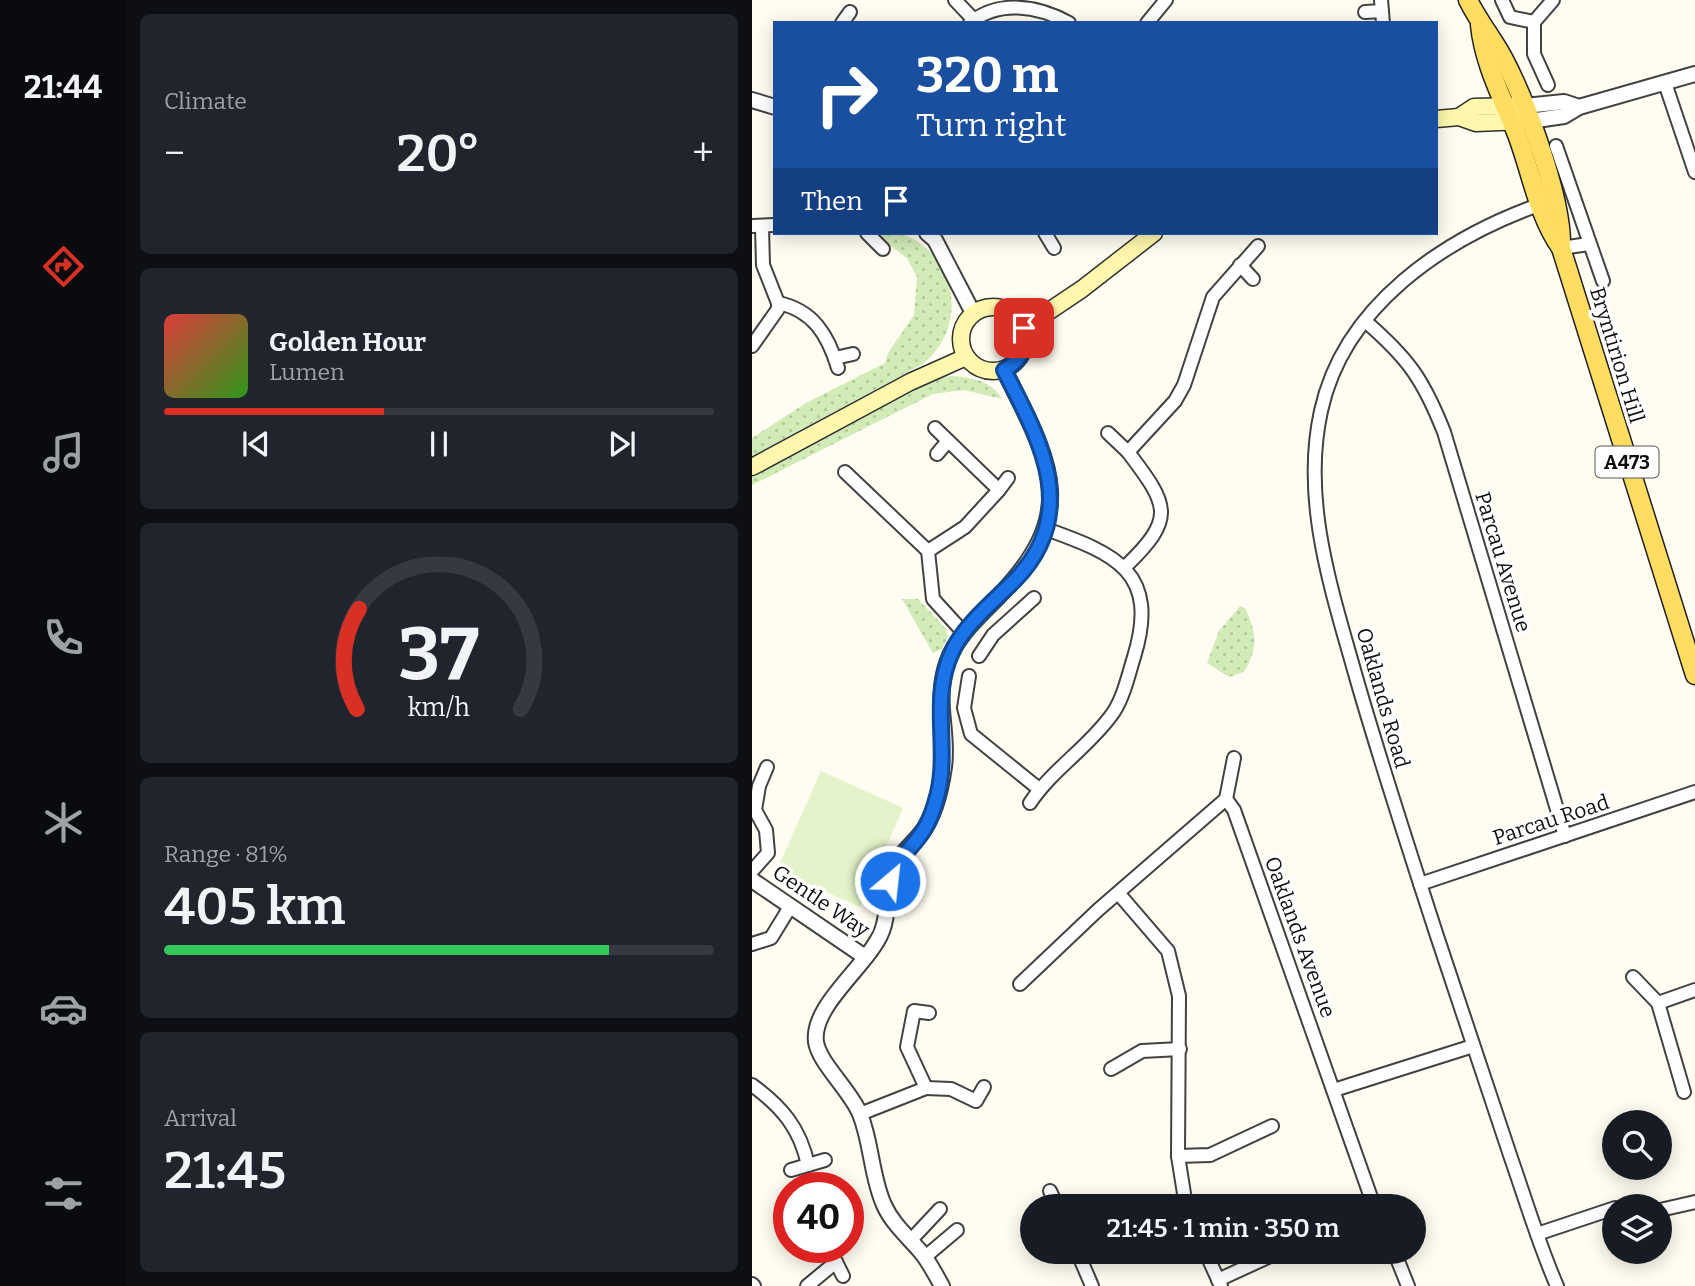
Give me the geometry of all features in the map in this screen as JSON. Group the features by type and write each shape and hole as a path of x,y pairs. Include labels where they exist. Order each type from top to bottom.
{"main road":[{"name":"A473","path":"1468,0 1480,25 1494,41 1527,114"},
{"name":"Bryntirion Hill","path":"1480,25 1482,48 1549,232 1560,248 1695,675"},
{"path":"1438,119 1460,117 1475,123 1508,114 1527,114"},
{"name":"Bryntirion Hill","path":"1527,114 1562,227 1560,248"},
{"path":"1024,328 1082,289 1151,235"},
{"path":"992,307 1003,308 1015,315 1024,328 1024,348 1014,365 1004,370 982,369 966,357 961,336 973,313 992,307"},
{"path":"752,467 910,382 966,357"}],"street":[{"path":"955,0 972,21 999,2 1043,4 1066,21"},
{"path":"1149,21 1166,0"},
{"path":"1502,0 1510,16 1534,22"},
{"path":"1548,85 1534,54 1534,22 1553,0"},
{"path":"1365,12 1382,11"},
{"path":"1527,114 1564,102 1579,107 1695,75"},
{"path":"1665,83 1695,172"},
{"path":"752,100 773,106"},
{"path":"1556,146 1603,281"},
{"name":"Oaklands Road","path":"1541,204 1451,245 1407,278 1365,321 1346,344 1321,409 1315,464 1316,496 1325,565 1378,754 1473,1046 1557,1286"},
{"path":"752,346 778,309 763,265 763,226"},
{"path":"869,235 883,248"},
{"path":"929,235 935,240 973,313"},
{"path":"1046,235 1054,248"},
{"path":"1560,248 1589,244"},
{"path":"1128,452 1175,401 1184,385 1213,297 1258,246"},
{"path":"1240,265 1253,279"},
{"path":"778,303 792,306 815,320 832,346 837,363 853,355"},
{"name":"Parcau Avenue","path":"1365,321 1402,353 1431,399 1565,836"},
{"path":"941,1286 925,1257 890,1216 879,1193 860,1114 842,1082 818,1052 816,1031 825,1009 883,930 892,872 924,830 937,796 944,767 939,696 947,663 964,633 1025,570 1046,529 1051,502 1045,461 1004,370"},
{"path":"935,428 999,490"},
{"path":"1108,433 1128,452 1153,489 1162,520 1156,536 1125,567"},
{"path":"937,454 948,441"},
{"path":"845,472 871,486 928,551 933,599 964,633"},
{"path":"928,551 965,527 1008,478"},
{"path":"1030,803 1039,789 1112,715 1123,691 1141,635 1143,615 1137,589 1125,567 1100,548 1046,529"},
{"path":"979,656 1005,622 1034,598"},
{"path":"991,605 1005,622"},
{"path":"969,676 964,699 971,734 1039,789"},
{"path":"1020,984 1226,799 1234,758"},
{"path":"752,871 768,853 766,830 755,810 759,786 767,766"},
{"name":"Parcau Road","path":"1420,884 1695,792"},
{"name":"Oaklands Avenue","path":"1226,799 1234,810 1370,1194"},
{"name":"Gentle Way","path":"752,880 790,907 821,924 865,957"},
{"path":"1119,894 1168,951 1179,996 1177,1156 1184,1194"},
{"path":"752,944 771,939 790,907"},
{"path":"1633,977 1657,1003 1684,1092"},
{"path":"1657,1003 1695,990"},
{"path":"926,1088 907,1047 914,1011 929,1013"},
{"path":"1334,1090 1473,1046"},
{"path":"1111,1069 1142,1051 1180,1049"},
{"path":"752,1085 789,1116 803,1141 808,1165"},
{"path":"860,1114 926,1088 951,1089 976,1101 984,1087"},
{"path":"1177,1156 1210,1155 1272,1126"},
{"path":"791,1170 825,1160"},
{"path":"1672,1207 1695,1202"},
{"path":"910,1241 940,1209"},
{"path":"1537,1234 1602,1212"},
{"path":"925,1257 957,1230"},
{"path":"807,1286 815,1276 834,1263"},
{"path":"836,1263 843,1276"},
{"path":"1083,1264 1092,1286"},
{"path":"1211,1264 1219,1283 1256,1264"},
{"path":"1399,1264 1408,1286"}],"green space":[{"path":"876,235 904,235 919,243 934,256 945,273 950,291 951,311 947,330 938,348 923,364 752,456 752,438 806,403 885,363 888,353 914,315 917,277 907,258"},
{"path":"950,376 986,384 1002,399 964,390 933,394 752,485 752,477 934,379"},
{"path":"902,599 918,599 946,629 948,637 942,649 933,653"},
{"path":"1240,606 1245,608 1252,625 1254,648 1244,672 1229,677 1207,663 1219,631"},
{"path":"821,771 903,808 860,907 777,870"}],"route":[{"path":"890,881 895,864 924,830 933,811 944,767 939,696 953,648 1025,570 1046,529 1051,502 1045,461 1004,370 1014,365 1024,348 1024,328"}]}
